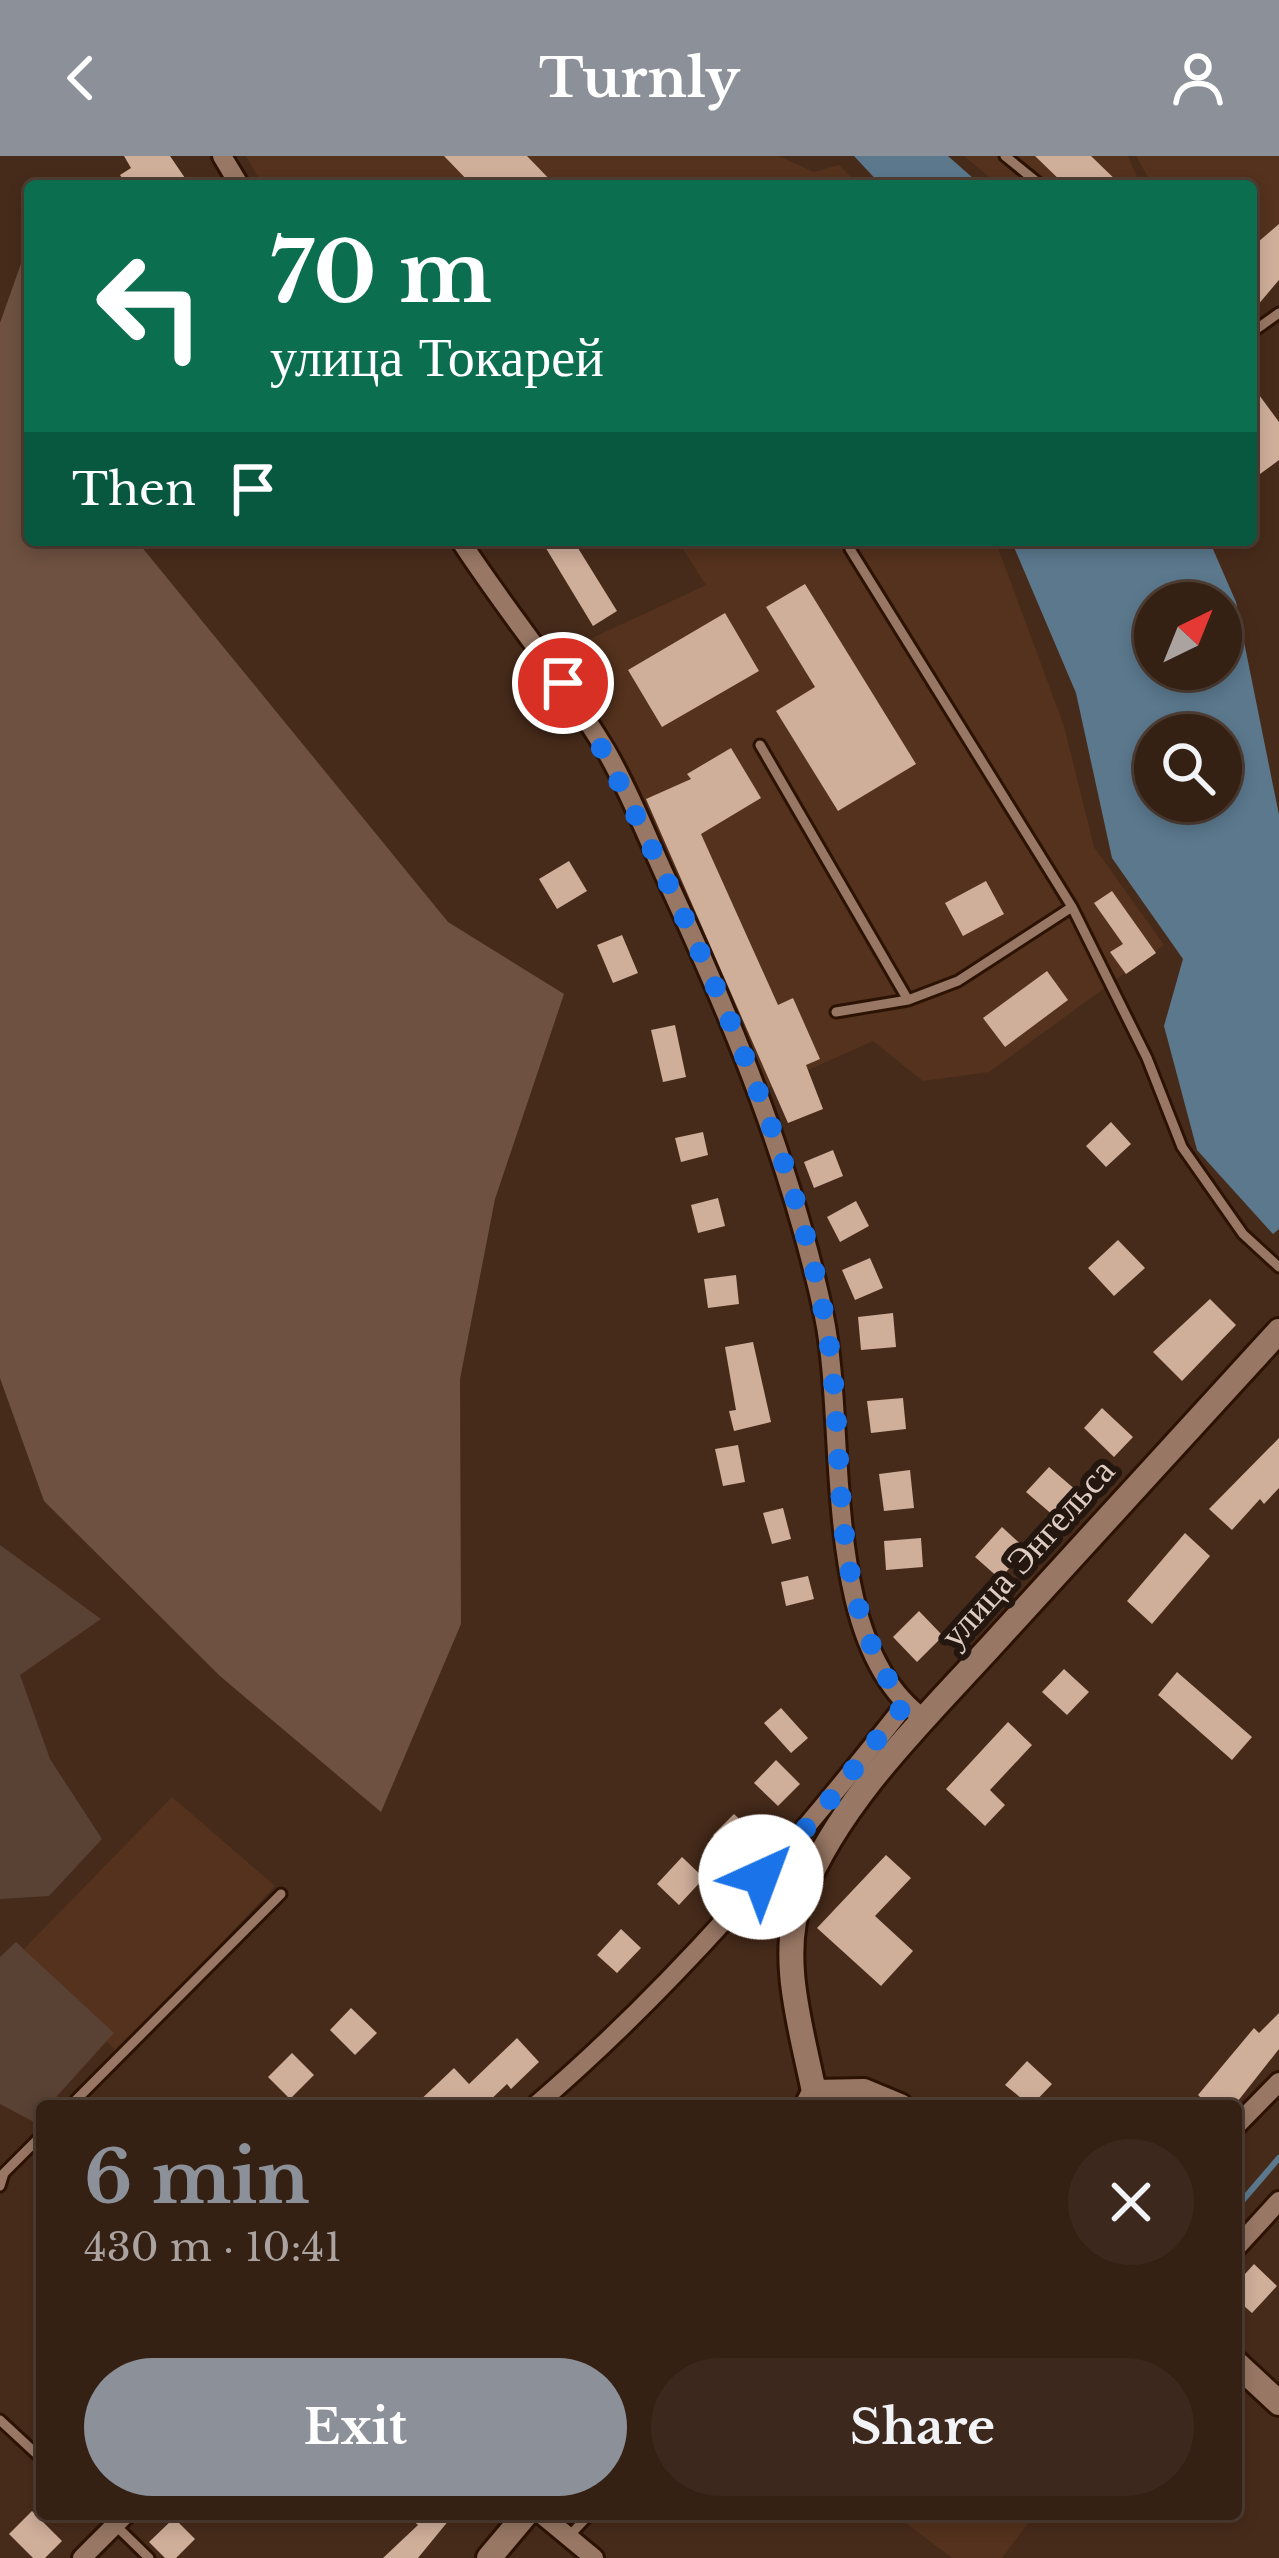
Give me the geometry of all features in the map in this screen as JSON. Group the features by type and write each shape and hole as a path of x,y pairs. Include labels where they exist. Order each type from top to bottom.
{"street":[{"path":"464,546 540,649 608,754 721,997 770,1126 824,1316 837,1399 845,1564 865,1635 915,1712 607,2044 543,2100"},
{"name":"улица Энгельса","path":"811,2099 791,1950 801,1895 833,1841 915,1712 1279,1331"},
{"path":"1242,2120 1279,2082"},
{"path":"811,2099 864,2090 885,2100"},
{"path":"1242,2241 1279,2201"},
{"path":"1242,2369 1279,2403"},
{"path":"82,2558 114,2520"},
{"path":"489,2558 521,2520"},
{"path":"548,2520 594,2558"}],"lane":[{"path":"1005,156 1035,180"},
{"path":"850,549 1072,907 1147,1058 1182,1147 1243,1234 1279,1267"},
{"path":"760,746 908,1000"},
{"path":"836,1012 908,1000 958,982 1072,907"},
{"path":"818,1815 833,1841"},
{"path":"76,2100 281,1894"},
{"path":"0,2186 2,2170 36,2140"},
{"path":"0,2420 36,2453"},
{"path":"118,2520 149,2558"},
{"path":"568,2536 584,2520"}],"shaded area":[{"path":"246,156 778,156 814,172 839,165 854,180 260,180"},
{"path":"964,156 1128,156 1138,180 993,180"},
{"path":"1136,156 1279,156 1279,259 1257,281 1257,180 1150,180"},
{"path":"24,255 24,546 141,546 448,922 564,994 495,1199 460,1379 461,1624 381,1812 220,1676 44,1501 0,1378 0,323"},
{"path":"681,546 997,546 1064,726 1094,847 1164,945 989,1072 923,1081 873,1041 768,1088 560,653 706,585"},
{"path":"0,1545 101,1619 20,1675 50,1759 102,1839 49,1896 0,1899"},
{"path":"172,1797 275,1886 118,2053 20,1953"},
{"path":"16,1942 114,2033 53,2100 36,2100 34,2122 0,2104 0,1957"},
{"path":"902,2520 1030,2520 1002,2558 952,2558"}],"water":[{"path":"854,156 948,156 975,180 876,180"},
{"path":"1014,546 1212,546 1227,582 1134,582 1134,690 1242,690 1242,632 1279,815 1279,1229 1273,1234 1197,1150 1164,1026 1183,959 1112,858 1076,693"}],"building":[{"path":"124,156 170,156 185,178 123,180 120,175 131,168"},
{"path":"444,156 527,156 550,180 467,180"},
{"path":"1035,156 1091,156 1116,180 1060,180"},
{"path":"1279,224 1279,280 1257,306 1257,243"},
{"path":"1257,392 1279,422 1279,460 1260,474"},
{"path":"545,546 577,546 617,611 593,626"},
{"path":"805,584 916,764 838,811 776,711 815,687 766,607"},
{"path":"725,613 759,671 662,727 628,670"},
{"path":"731,748 761,798 701,834 778,1005 793,998 820,1059 806,1065 823,1109 788,1123 646,799 691,779 687,774"},
{"path":"569,861 587,891 557,909 539,879"},
{"path":"986,881 1004,914 963,936 945,903"},
{"path":"1112,891 1156,953 1126,974 1110,952 1123,944 1094,903"},
{"path":"622,935 638,973 613,983 597,945"},
{"path":"1047,971 1068,1000 1005,1047 983,1018"},
{"path":"675,1025 686,1077 663,1082 651,1030"},
{"path":"1111,1122 1131,1144 1106,1167 1086,1146"},
{"path":"703,1132 708,1155 681,1162 675,1138"},
{"path":"833,1150 843,1176 814,1188 804,1162"},
{"path":"718,1198 725,1226 698,1233 691,1205"},
{"path":"856,1201 869,1226 840,1242 827,1217"},
{"path":"1118,1240 1145,1268 1114,1296 1088,1268"},
{"path":"870,1258 883,1288 855,1300 842,1270"},
{"path":"736,1275 739,1304 708,1308 704,1279"},
{"path":"1210,1299 1236,1325 1182,1381 1153,1352"},
{"path":"893,1313 896,1347 861,1350 858,1317"},
{"path":"753,1342 771,1422 734,1431 729,1411 736,1410 725,1347"},
{"path":"903,1398 906,1429 871,1433 867,1401"},
{"path":"1102,1408 1133,1437 1114,1457 1084,1428"},
{"path":"1279,1438 1279,1488 1264,1504 1260,1499 1232,1530 1209,1509"},
{"path":"738,1445 745,1482 723,1486 715,1449"},
{"path":"1049,1467 1077,1491 1054,1516 1026,1492"},
{"path":"910,1470 914,1508 884,1511 879,1474"},
{"path":"783,1508 791,1539 772,1544 763,1513"},
{"path":"1002,1527 1026,1549 1000,1579 975,1557"},
{"path":"1185,1533 1210,1556 1152,1624 1127,1601"},
{"path":"921,1538 923,1567 886,1570 884,1541"},
{"path":"808,1576 814,1599 786,1606 781,1582"},
{"path":"919,1611 943,1636 917,1662 893,1637"},
{"path":"1064,1669 1089,1692 1067,1715 1042,1692"},
{"path":"1177,1672 1252,1737 1232,1760 1158,1695"},
{"path":"781,1708 808,1738 791,1753 764,1723"},
{"path":"1008,1722 1032,1745 990,1790 1005,1805 985,1826 946,1789"},
{"path":"776,1760 800,1784 778,1806 754,1783"},
{"path":"734,1814 752,1831 731,1853 713,1835"},
{"path":"886,1855 911,1878 875,1916 913,1951 881,1986 817,1928"},
{"path":"682,1857 704,1878 679,1905 657,1884"},
{"path":"621,1929 641,1948 617,1973 597,1955"},
{"path":"351,2008 377,2033 355,2055 330,2030"},
{"path":"1279,2013 1279,2049 1239,2100 1203,2100 1198,2095 1254,2028 1259,2033"},
{"path":"517,2038 539,2062 511,2089 507,2084 490,2100 420,2100 454,2068 469,2084"},
{"path":"292,2053 314,2075 290,2099 268,2077"},
{"path":"1027,2061 1052,2084 1037,2100 1024,2100 1005,2085"},
{"path":"1254,2264 1277,2286 1252,2313 1242,2304 1242,2277"},
{"path":"32,2511 62,2541 45,2558 33,2558 9,2534"},
{"path":"172,2520 195,2539 176,2558 165,2558 149,2542"},
{"path":"413,2520 449,2520 418,2558 383,2558 418,2525"}],"waterway":[{"path":"1242,2201 1279,2158"}],"route":[{"path":"563,683 608,754 721,997 778,1148 824,1316 837,1399 845,1564 865,1635 904,1705 818,1815 761,1877"}]}
